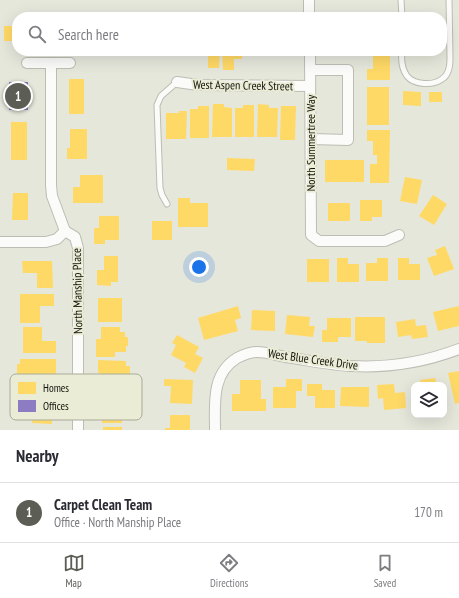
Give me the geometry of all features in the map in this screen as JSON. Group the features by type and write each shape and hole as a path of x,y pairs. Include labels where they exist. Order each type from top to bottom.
{"street":[{"path":"309,0 309,12"},
{"name":"North Summertree Way","path":"310,56 311,235 319,241 385,241 399,234"},
{"path":"27,63 70,63"},
{"name":"North Manship Place","path":"50,63 52,196 65,231 75,238 78,248 78,374"},
{"path":"310,70 348,70 348,140 311,140"},
{"name":"West Aspen Creek Street","path":"177,82 198,86 310,86"},
{"path":"0,242 46,242 57,239 65,231"},
{"name":"West Blue Creek Drive","path":"215,430 215,397 221,375 237,358 247,354 259,352 321,363 350,366 376,366 425,359 459,349"}],"lane":[{"path":"401,0 402,12"},
{"path":"402,56 403,67 407,76 414,81 424,84 435,83 443,79 450,67 449,0"},
{"path":"167,204 160,188 157,106 161,96 177,82"}],"building: Homes":[{"path":"4,26 12,26 12,41 4,41"},
{"path":"208,56 220,56 219,68 208,68"},
{"path":"222,56 242,56 242,59 234,59 234,70 223,70"},
{"path":"373,56 390,56 390,80 367,80 367,69 373,69"},
{"path":"69,79 84,79 84,114 69,114"},
{"path":"367,87 389,87 389,125 367,125"},
{"path":"403,91 421,92 421,106 403,105"},
{"path":"429,92 442,92 442,102 429,102"},
{"path":"213,104 224,104 224,107 232,108 232,137 212,137"},
{"path":"258,104 269,105 269,108 278,108 277,137 257,137"},
{"path":"243,105 254,105 254,137 235,137 235,108 243,108"},
{"path":"198,106 209,106 209,138 190,138 190,109 198,109"},
{"path":"281,106 296,106 295,140 280,140"},
{"path":"179,111 187,111 186,139 166,139 166,113 179,113"},
{"path":"11,122 27,122 27,160 11,160"},
{"path":"70,129 87,129 87,159 67,159 67,148 70,148"},
{"path":"367,130 390,130 389,183 370,183 370,164 377,164 377,155 373,155 373,141 367,141"},
{"path":"227,158 255,159 254,171 227,170"},
{"path":"325,160 364,160 364,182 325,182"},
{"path":"80,175 103,175 103,203 73,203 73,187 80,187"},
{"path":"405,177 422,180 417,204 400,201"},
{"path":"13,193 28,193 28,220 12,220"},
{"path":"433,195 447,204 434,225 419,216"},
{"path":"178,198 190,198 190,203 208,203 208,227 178,227"},
{"path":"360,200 382,200 382,217 372,217 372,221 360,221"},
{"path":"328,203 350,203 350,221 328,221"},
{"path":"99,216 119,216 119,240 105,240 105,244 94,244 94,228 99,228"},
{"path":"152,221 172,221 172,240 152,240"},
{"path":"445,246 454,269 434,276 427,258 437,255 435,250"},
{"path":"104,256 118,256 118,282 111,282 111,286 97,285 97,270 104,270"},
{"path":"337,258 348,258 348,264 359,264 359,282 337,282"},
{"path":"377,258 388,258 388,281 366,281 366,263 377,263"},
{"path":"398,258 409,258 409,264 420,264 420,280 398,280"},
{"path":"307,259 329,259 329,282 307,282"},
{"path":"22,261 52,261 53,288 37,288 37,273 23,273"},
{"path":"20,294 54,294 54,306 40,306 40,323 20,323"},
{"path":"98,298 122,298 122,322 98,322"},
{"path":"238,306 241,318 235,320 238,331 204,340 198,318"},
{"path":"459,306 459,326 438,331 433,312"},
{"path":"252,310 275,311 275,331 251,330"},
{"path":"287,315 310,317 309,326 315,326 313,337 285,334"},
{"path":"355,317 385,317 385,343 355,341"},
{"path":"327,318 351,318 351,337 338,337 338,342 322,342 322,330 327,330"},
{"path":"415,319 416,326 426,325 428,337 412,339 411,335 398,337 396,322"},
{"path":"23,327 42,327 42,341 56,341 56,353 23,353"},
{"path":"101,327 120,327 120,332 125,332 125,337 128,337 126,352 115,352 115,357 96,357 96,339 101,339"},
{"path":"177,335 199,347 195,354 203,358 195,373 184,367 186,363 171,355 176,345 172,343"},
{"path":"20,359 56,359 56,374 17,374 17,364 20,364"},
{"path":"98,360 126,361 126,366 130,366 130,374 98,373"},
{"path":"459,371 459,403 455,404 448,373"},
{"path":"435,378 436,382 420,382 420,380"},
{"path":"164,379 193,380 192,404 170,403 171,386 164,386"},
{"path":"286,379 302,379 302,391 296,391 296,408 273,408 273,387 286,387"},
{"path":"240,380 261,380 261,399 266,399 266,411 232,411 232,394 240,394"},
{"path":"307,384 322,384 322,390 335,390 335,408 315,408 315,396 307,396"},
{"path":"394,384 395,393 405,392 406,408 384,410 383,398 378,399 377,385"},
{"path":"341,387 369,387 369,407 340,406"},
{"path":"170,415 190,415 190,430 165,430 165,428 170,428"},
{"path":"32,420 52,420 52,424 32,423"},
{"path":"102,420 122,420 122,423 102,423"},
{"path":"103,427 122,427 122,430 103,430"}],"building: Offices":[{"path":"9,82 28,82 28,110 9,110"}],"place":[{"name":"Carpet Clean Team","path":"18,96"}]}
